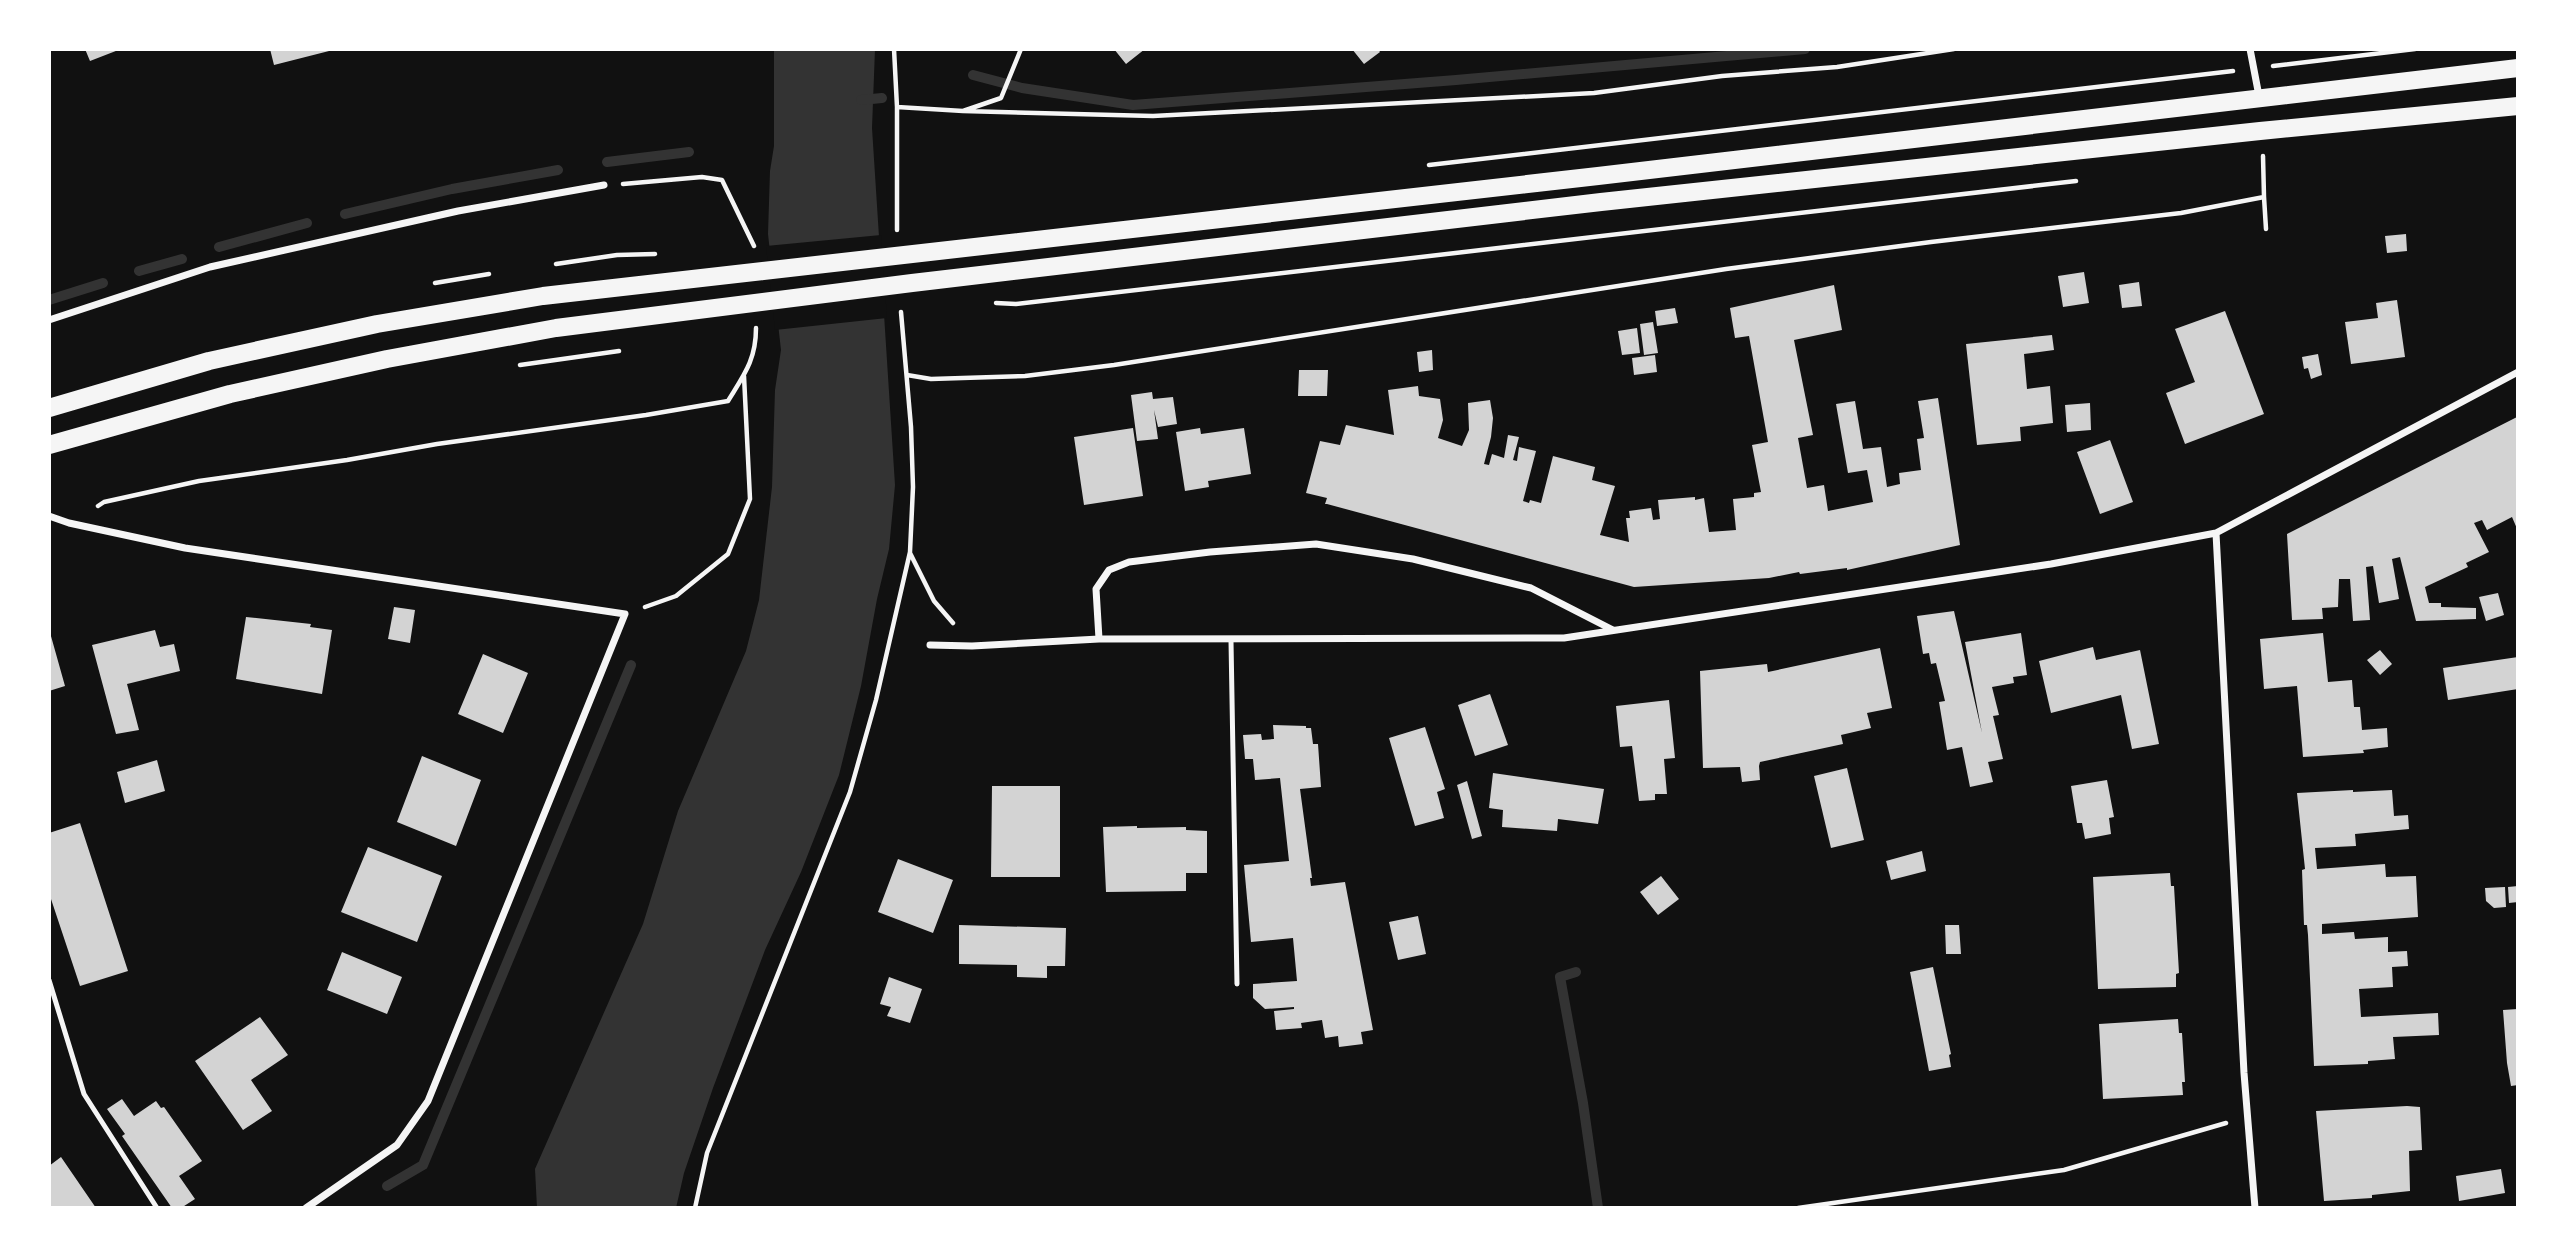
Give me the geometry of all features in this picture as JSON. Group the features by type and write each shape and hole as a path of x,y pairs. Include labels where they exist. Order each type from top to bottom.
{"main road":[{"path":"49,408 209,361 377,324 543,296 2518,68"},
{"path":"49,445 215,398 387,359 556,328 912,282 1601,202 2518,106"}],"street":[{"path":"2250,49 2259,96"},
{"path":"49,320 210,267 458,211 604,185"},
{"path":"930,645 972,646 1099,639 1564,638 2051,564 2216,533 2518,372"},
{"path":"49,516 69,523 185,548 625,614 428,1101 397,1144 306,1208"},
{"path":"2216,533 2247,1117 2255,1208"},
{"path":"1099,639 1096,589 1109,570 1129,562 1210,552 1316,544 1413,559 1531,588 1614,630"}],"lane":[{"path":"1231,640 1237,984"},
{"path":"49,980 84,1094 157,1208"}],"path":[{"path":"963,111 1000,98 1021,49"},
{"path":"897,107 1153,116 1594,93 1722,76 1837,67 1954,49"},
{"path":"2301,62 2415,49"},
{"path":"2260,131 2266,229"},
{"path":"2250,160 2276,157"},
{"path":"604,185 702,177 722,180 754,244 754,256"},
{"path":"993,303 1016,304 2082,181"},
{"path":"907,375 931,379 1025,376 1114,365 1726,269 2181,213 2264,197"},
{"path":"69,523 104,502 199,481 728,401 750,368 756,343 755,318"},
{"path":"517,366 631,349"},
{"path":"625,614 676,596 728,554 750,499 744,375"},
{"path":"695,1208 707,1153 850,792 876,701 910,552 934,601 972,646"},
{"path":"1798,1208 2064,1170 2247,1117"}],"shaded area":[{"path":"774,49 875,49 872,128 895,485 889,549 861,686 839,775 801,872 765,950 713,1088 684,1173 676,1208 537,1208 535,1169 643,924 678,811 746,651 759,600 772,487 775,390 781,350 768,234 770,171 774,146"}],"pier":[{"path":"881,235 887,318 775,330 766,246"}],"building":[{"path":"85,49 121,49 90,61"},
{"path":"270,49 333,49 333,50 274,65"},
{"path":"1114,49 1145,49 1126,64"},
{"path":"1352,49 1378,49 1380,52 1364,64"},
{"path":"2406,234 2407,251 2387,253 2385,236"},
{"path":"2084,272 2089,303 2063,307 2058,276"},
{"path":"2139,282 2142,306 2122,308 2119,285"},
{"path":"1834,285 1842,330 1794,340 1813,435 1798,438 1807,488 1824,485 1828,511 1873,502 1867,470 1848,473 1836,404 1855,401 1863,449 1881,447 1887,487 1900,484 1899,473 1921,470 1917,439 1924,438 1918,401 1938,398 1960,545 1847,570 1634,587 1325,504 1327,498 1306,493 1320,441 1340,445 1346,425 1394,435 1388,390 1418,386 1419,396 1440,399 1443,420 1438,438 1462,446 1469,430 1468,403 1490,400 1493,418 1484,464 1489,465 1492,454 1504,458 1508,435 1519,437 1513,460 1517,461 1519,447 1536,451 1523,501 1541,503 1553,456 1595,467 1592,480 1615,486 1600,535 1629,542 1626,518 1630,518 1629,511 1651,508 1653,520 1660,519 1658,500 1695,497 1695,500 1704,498 1709,532 1736,530 1733,499 1754,497 1754,493 1761,492 1752,445 1768,442 1749,336 1735,338 1730,308"},
{"path":"2397,300 2405,357 2351,364 2345,322 2378,318 2376,303"},
{"path":"1675,308 1678,323 1657,326 1655,311"},
{"path":"2225,311 2264,414 2185,444 2166,393 2195,382 2175,329"},
{"path":"1653,322 1658,353 1644,355 1640,324"},
{"path":"1637,328 1640,353 1622,355 1618,331"},
{"path":"2052,335 2054,350 2024,354 2027,389 2050,386 2053,423 2020,427 2021,441 1977,445 1966,344"},
{"path":"1432,350 1433,370 1419,372 1417,352"},
{"path":"2318,354 2322,375 2311,379 2308,368 2304,369 2302,357"},
{"path":"1655,355 1657,372 1634,375 1632,358"},
{"path":"1299,370 1328,370 1327,396 1298,396"},
{"path":"1152,392 1153,399 1173,397 1177,424 1158,427 1154,410 1158,439 1137,441 1131,395"},
{"path":"2090,403 2091,430 2067,432 2065,405"},
{"path":"2517,417 2518,531 2512,517 2487,530 2482,520 2474,523 2489,552 2466,563 2468,567 2425,587 2429,603 2441,603 2441,607 2476,608 2476,619 2416,621 2400,557 2392,559 2399,599 2379,603 2373,566 2366,567 2370,620 2353,621 2350,579 2339,579 2338,607 2322,608 2323,619 2292,620 2287,534"},
{"path":"1133,428 1143,496 1084,505 1074,437"},
{"path":"1200,428 1201,434 1244,428 1251,474 1208,481 1209,487 1185,491 1176,432"},
{"path":"2110,440 2133,502 2100,514 2077,452"},
{"path":"2498,593 2504,615 2486,621 2479,597"},
{"path":"394,607 415,610 410,643 388,639"},
{"path":"1954,611 1982,733 1965,642 2021,633 2027,675 2013,677 2014,683 1992,687 1999,715 1993,716 2003,759 1988,762 1993,782 1970,787 1962,747 1947,750 1939,702 1945,701 1936,663 1931,664 1929,653 1923,654 1917,616"},
{"path":"246,617 311,624 310,627 332,630 322,694 236,679"},
{"path":"49,629 65,686 49,691"},
{"path":"155,630 160,647 174,644 180,671 127,684 139,730 116,734 92,645"},
{"path":"2323,633 2328,682 2352,680 2354,707 2360,707 2362,730 2387,728 2388,747 2363,750 2364,753 2303,757 2297,686 2264,689 2260,639"},
{"path":"2093,647 2096,660 2140,650 2159,744 2132,749 2121,695 2051,713 2039,661"},
{"path":"1880,648 1892,708 1867,713 1871,728 1841,735 1843,744 1760,762 1760,780 1742,782 1740,767 1703,768 1700,671 1767,664 1768,672"},
{"path":"2380,650 2392,664 2380,675 2367,660"},
{"path":"483,654 528,673 503,733 458,714"},
{"path":"2518,657 2518,689 2448,700 2443,668"},
{"path":"1490,694 1508,745 1475,756 1458,705"},
{"path":"1669,700 1675,758 1664,759 1667,794 1655,794 1655,800 1639,801 1632,746 1620,747 1616,706"},
{"path":"1273,725 1311,728 1313,744 1318,744 1321,787 1300,789 1311,886 1345,882 1373,1030 1361,1032 1363,1044 1339,1047 1338,1036 1325,1038 1322,1020 1301,1023 1302,1028 1276,1030 1274,1011 1294,1007 1265,1009 1253,998 1253,984 1297,981 1293,938 1251,942 1244,865 1289,861 1280,778 1255,780 1253,759 1245,759 1243,735 1261,734 1262,740 1274,739"},
{"path":"1425,727 1445,789 1437,792 1444,818 1415,826 1389,738"},
{"path":"422,756 481,780 456,846 397,822"},
{"path":"157,760 165,791 125,803 117,772"},
{"path":"1847,768 1864,840 1831,848 1814,776"},
{"path":"1493,773 1604,789 1598,824 1558,819 1557,831 1502,827 1503,810 1489,808"},
{"path":"2107,780 2114,817 2109,818 2111,834 2085,839 2082,823 2077,823 2071,786"},
{"path":"1467,781 1482,836 1472,839 1457,785"},
{"path":"992,786 1060,786 1060,877 991,877"},
{"path":"2392,790 2394,816 2408,815 2409,829 2355,834 2356,846 2315,848 2317,869 2385,864 2386,877 2416,876 2418,917 2322,924 2322,934 2354,932 2355,939 2388,937 2388,952 2407,951 2408,966 2392,967 2393,987 2359,989 2361,1017 2438,1013 2439,1035 2393,1037 2395,1059 2368,1061 2368,1064 2314,1066 2308,935 2307,925 2304,925 2302,870 2305,869 2297,793"},
{"path":"80,823 128,971 80,986 49,893 49,833"},
{"path":"1103,827 1186,827 1186,830 1207,831 1207,873 1186,873 1186,891 1106,892"},
{"path":"368,847 442,876 417,942 341,912"},
{"path":"1922,851 1926,871 1891,880 1886,861"},
{"path":"898,859 953,880 933,933 878,912"},
{"path":"2170,873 2171,886 2174,886 2179,973 2176,974 2176,987 2098,989 2093,877"},
{"path":"1661,876 1679,899 1658,915 1640,892"},
{"path":"2518,886 2518,902 2509,903 2508,887"},
{"path":"2505,887 2506,907 2494,908 2486,901 2485,888"},
{"path":"1418,916 1426,954 1398,960 1389,922"},
{"path":"959,925 1066,928 1065,966 1047,966 1047,978 1017,977 1017,965 959,964"},
{"path":"1945,925 1959,925 1961,954 1946,954"},
{"path":"342,952 402,977 387,1014 327,990"},
{"path":"1933,967 1951,1054 1951,1067 1929,1071 1910,972"},
{"path":"889,977 922,989 910,1023 887,1016 891,1007 880,1004"},
{"path":"2518,1009 2518,1085 2511,1086 2503,1010"},
{"path":"260,1017 288,1055 251,1080 272,1111 243,1130 195,1061"},
{"path":"2178,1019 2179,1033 2182,1033 2185,1082 2182,1082 2183,1095 2103,1099 2099,1024"},
{"path":"122,1099 134,1116 156,1101 161,1108 164,1107 202,1161 179,1176 195,1199 181,1208 172,1208 122,1136 125,1134 107,1109"},
{"path":"2420,1107 2422,1150 2409,1151 2410,1191 2372,1195 2372,1198 2324,1201 2316,1111"},
{"path":"61,1157 96,1208 49,1208 49,1166"},
{"path":"2501,1169 2505,1193 2459,1201 2456,1176"}],"waterway":[{"path":"973,75 1022,88 1133,105 1805,49"},
{"path":"861,100 882,98"},
{"path":"607,162 689,152"},
{"path":"345,214 452,189 558,170"},
{"path":"219,247 307,223"},
{"path":"139,271 182,259"},
{"path":"49,300 103,283"},
{"path":"387,1186 423,1165 631,665"},
{"path":"1576,972 1560,977 1583,1103 1598,1208"}]}
